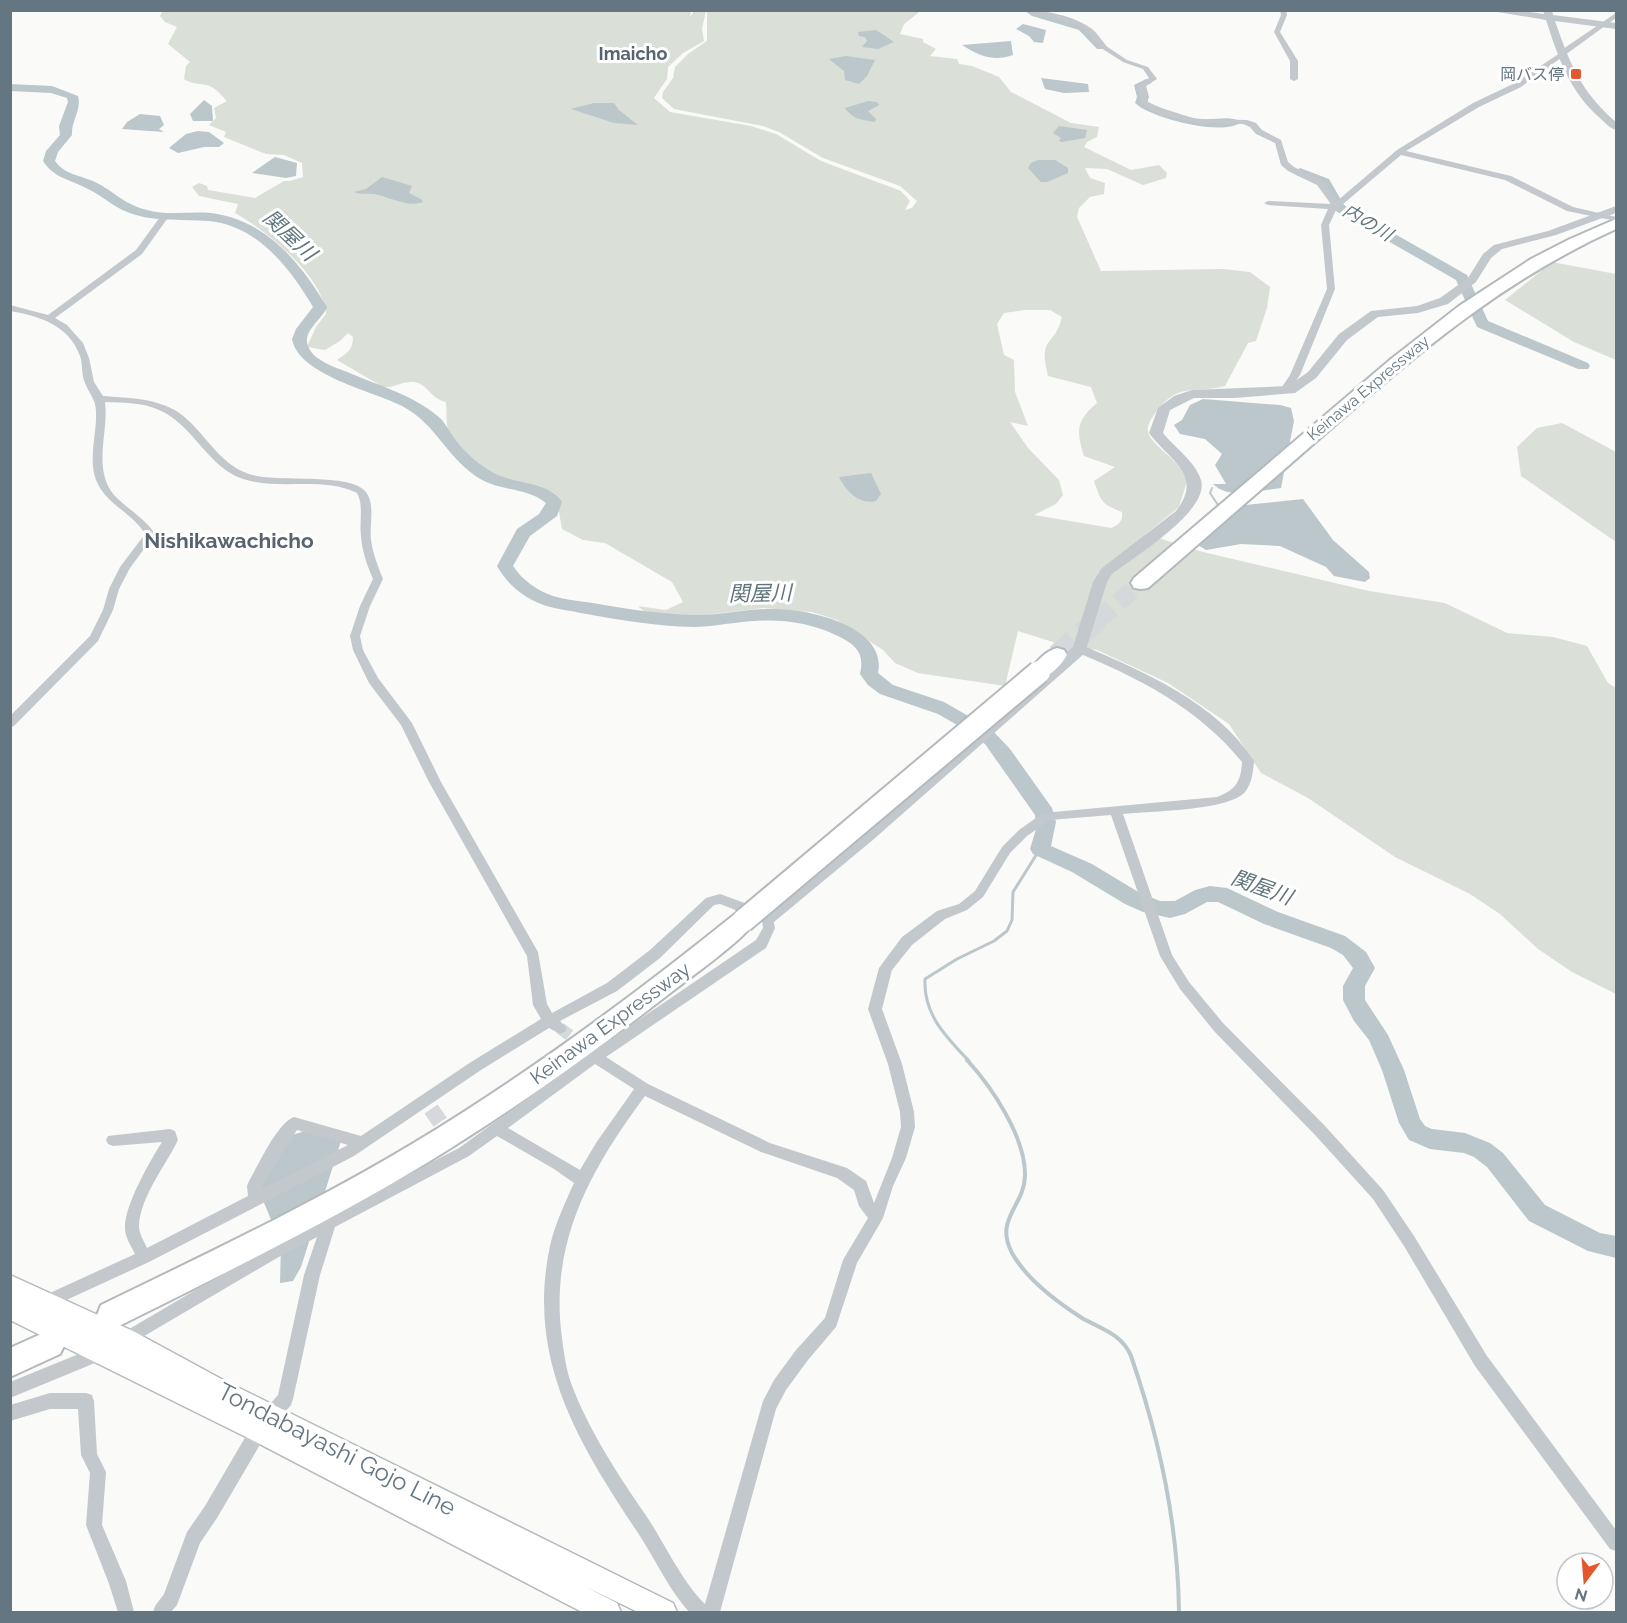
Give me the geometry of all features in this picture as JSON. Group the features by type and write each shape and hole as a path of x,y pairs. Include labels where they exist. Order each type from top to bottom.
{"highway":[{"name":"Keinawa Expressway","path":"1141,583 1436,330 1505,279 1578,240 1617,224"},
{"name":"Keinawa Expressway","path":"111,1315 270,1245 329,1213 547,1070 756,919 1039,672 1069,654"},
{"path":"10,1363 50,1344"}],"main road":[{"name":"Tondabayashi Gojo Line","path":"10,1285 125,1339 265,1423 608,1612"},
{"name":"Tondabayashi Gojo Line","path":"14,1312 265,1423 664,1612"}],"street":[{"path":"1031,10 1079,24 1092,32 1100,45 1125,61 1146,68 1153,79 1142,86 1145,103 1155,109 1203,122 1244,122 1253,125 1259,132 1273,139 1280,146 1284,163 1291,169 1320,183 1337,205"},
{"path":"1283,10 1284,15 1277,32 1294,61 1294,80"},
{"path":"1490,10 1548,14 1617,26"},
{"path":"1548,14 1580,93 1595,110 1617,126"},
{"path":"1297,381 1332,289 1325,225 1337,205 1400,152 1476,105 1518,85 1617,15"},
{"path":"1400,152 1508,178 1554,203 1617,219"},
{"path":"1268,203 1337,205"},
{"path":"756,919 868,835 1069,654 1107,571 1192,503 1194,478 1189,468 1156,433 1164,408 1192,394 1285,390 1297,381 1312,375 1343,337 1375,314 1426,307 1448,299 1472,280 1487,256 1498,247 1552,233 1617,209"},
{"path":"50,318 138,252 163,219"},
{"path":"10,308 50,318 67,328 74,336 84,356 90,384 100,399 101,421 98,444 99,472 102,482 121,509 136,517 150,534 125,567 94,638 76,659 25,705 10,723"},
{"path":"100,399 163,408 181,420 221,461 249,477 334,485 362,492 366,502 365,533 368,553 378,579 364,606 355,636 358,650 373,680 406,723 435,782 533,956 540,1005 555,1024"},
{"path":"712,1612 769,1407 780,1385 802,1354 831,1322 850,1260 876,1218 908,1127 907,1112 895,1064 875,1009 886,968 907,941 941,915 963,907 979,894 1006,850 1023,833 1047,816 1218,801 1232,796 1243,788 1247,778 1248,761 1221,729 1167,693 1121,667 1069,654"},
{"path":"1116,811 1154,923 1174,972 1221,1029 1361,1174 1405,1232 1460,1330 1617,1543"},
{"path":"14,1312 45,1302 144,1257 349,1152 427,1106 629,975 655,954 710,901 720,899 770,928 761,944 595,1057 497,1129 329,1213 312,1275 285,1399 265,1423 193,1538 171,1599 161,1612"},
{"path":"595,1057 643,1088 766,1148 842,1173 861,1186 864,1201 876,1218"},
{"path":"643,1088 613,1127 581,1179 554,1256 549,1296 550,1324 564,1384 580,1422 601,1461 686,1599 701,1612"},
{"path":"256,1201 254,1186 280,1146 283,1136 294,1123 363,1143"},
{"path":"497,1129 581,1179"},
{"path":"113,1140 170,1136 171,1140 157,1163 131,1223 133,1235 144,1257"},
{"path":"10,1390 102,1352 270,1245"},
{"path":"10,1413 50,1401 86,1401 89,1455 98,1472 94,1525 117,1581 126,1612"}],"shaded area":[{"path":"163,10 691,11 690,17 694,11 706,11 702,29 704,41 683,53 668,67 667,79 654,98 670,112 751,126 776,134 821,161 901,191 910,201 905,210 912,208 917,201 900,186 823,158 779,132 763,126 674,109 662,98 663,92 673,78 675,67 688,54 707,41 707,11 918,11 904,24 900,34 923,39 923,42 936,49 930,56 957,59 959,64 972,66 999,77 1011,92 1071,123 1099,127 1097,137 1087,142 1084,147 1131,170 1159,165 1167,173 1166,178 1143,185 1107,169 1085,168 1090,178 1105,183 1104,194 1090,197 1079,208 1077,217 1101,271 1223,269 1250,272 1270,287 1267,308 1256,341 1248,343 1225,386 1177,394 1161,406 1150,421 1149,436 1177,465 1187,481 1179,507 1146,534 1203,552 1369,591 1445,603 1507,633 1553,637 1587,646 1608,683 1616,688 1616,994 1572,972 1538,949 1500,914 1470,894 1395,857 1308,798 1261,773 1229,724 1168,683 1097,650 1059,644 1018,631 1005,686 918,673 895,663 883,650 837,620 812,612 763,608 697,616 646,613 638,606 666,610 683,602 672,582 605,543 583,540 562,529 558,506 553,494 499,479 478,464 451,436 447,424 446,402 418,383 409,382 383,387 337,360 351,348 353,337 348,333 325,350 307,347 316,327 326,314 323,299 315,285 277,242 235,213 238,204 199,196 192,187 199,183 207,186 208,190 255,198 284,181 303,177 302,163 284,155 266,154 224,137 226,132 209,125 216,118 214,108 227,101 210,86 184,79 186,66 190,62 168,44 177,27 165,22 160,16","holes":["1050,310 1062,317 1059,327 1046,347 1045,363 1048,376 1091,387 1097,403 1085,415 1080,427 1079,433 1084,456 1115,467 1094,481 1103,501 1122,512 1120,522 1111,528 1034,515 1056,504 1063,495 1059,480 1028,448 1010,422 1028,426 1015,392 1014,360 1004,355 997,324 1004,313"]},
{"path":"1023,24 1046,30 1043,43 1034,42 1029,36 1016,29"},
{"path":"876,30 894,42 878,49 862,47 867,41 865,37 859,36 858,32"},
{"path":"1011,41 1013,55 999,58 981,55 962,45"},
{"path":"846,56 875,60 867,76 859,84 845,80 844,71 829,59"},
{"path":"1041,78 1088,84 1089,92 1064,93 1045,89"},
{"path":"204,100 212,106 213,121 193,121 190,114"},
{"path":"868,101 877,102 879,105 868,111 876,119 875,122 854,117 845,108"},
{"path":"594,103 614,103 638,125 614,123 571,109"},
{"path":"140,114 160,116 164,125 159,129 164,132 122,129 127,122"},
{"path":"1059,126 1087,130 1085,138 1059,141 1061,138 1053,133"},
{"path":"198,131 209,132 224,143 219,147 204,147 178,153 169,148 186,134"},
{"path":"275,157 297,163 296,176 286,178 252,173"},
{"path":"1038,160 1055,160 1068,168 1068,173 1047,182 1041,182 1028,168 1031,163"},
{"path":"382,177 412,186 409,193 423,202 411,204 374,194 354,192 366,189"},
{"path":"1552,262 1616,274 1616,360 1574,342 1505,300"},
{"path":"1203,399 1280,405 1291,408 1294,421 1281,488 1236,493 1219,489 1213,484 1226,484 1215,465 1222,454 1205,439 1180,434 1174,425 1182,420 1190,405"},
{"path":"1562,423 1616,452 1616,542 1521,476 1517,447 1537,428"},
{"path":"871,473 881,494 876,501 870,502 854,496 839,477"},
{"path":"1303,499 1333,540 1369,572 1370,578 1365,582 1334,576 1326,567 1280,546 1241,544 1206,550 1185,537 1217,508"},
{"path":"305,1131 341,1141 301,1267 293,1281 280,1283 281,1244 258,1188 292,1135"}],"waterway":[{"name":"内の川","path":"1029,10 1083,27 1101,47"},
{"name":"内の川","path":"1146,82 1140,85 1143,97 1141,103 1158,111 1200,123 1235,122"},
{"name":"関屋川","path":"10,87 52,90 72,96 74,102 65,126 66,135 52,151 49,161 57,171 67,177 94,186 113,201 134,210 160,216 211,217 246,227 262,237 289,261 320,307 315,317 300,334 300,345 309,357 330,370 418,409 437,424 462,457 487,476 539,492 554,502 551,512 523,533 505,566 513,578 524,587 550,601 656,618 696,621 764,614 792,615 819,621 855,638 868,650 871,660 869,674 880,686 952,713 985,733 998,747 1045,815 1046,829 1040,849 1079,866 1150,907 1178,909 1203,896 1220,894 1271,918 1338,942 1350,950 1359,958 1364,968 1354,986 1354,1000 1377,1035 1393,1070 1410,1123 1417,1133 1430,1139 1465,1143 1482,1150 1495,1160 1537,1213 1597,1243 1616,1247"},
{"name":"内の川","path":"1300,172 1325,182 1339,207 1462,278 1482,324 1583,366"},
{"path":"1212,488 1210,493 1220,508"},
{"path":"969,1061 944,1034 932,1014 925,992 925,979 957,959 994,941 1007,931 1012,920 1013,892 1040,849"},
{"path":"967,1060 987,1084 1006,1114 1024,1161 1023,1187 1011,1213 1006,1231 1012,1253 1018,1263 1043,1290 1082,1318 1117,1337 1131,1356 1150,1418 1165,1482 1175,1547 1179,1612"}],"tunnel":[{"path":"1098,620 1141,583"},
{"path":"1057,655 1100,618"},
{"path":"560,1028 586,1048"},
{"path":"431,1109 457,1146"}],"place":[{"name":"岡バス停","path":"1576,74"}],"district":[{"name":"Imaicho","path":"633,53"},
{"name":"Nishikawachicho","path":"229,540"}]}
